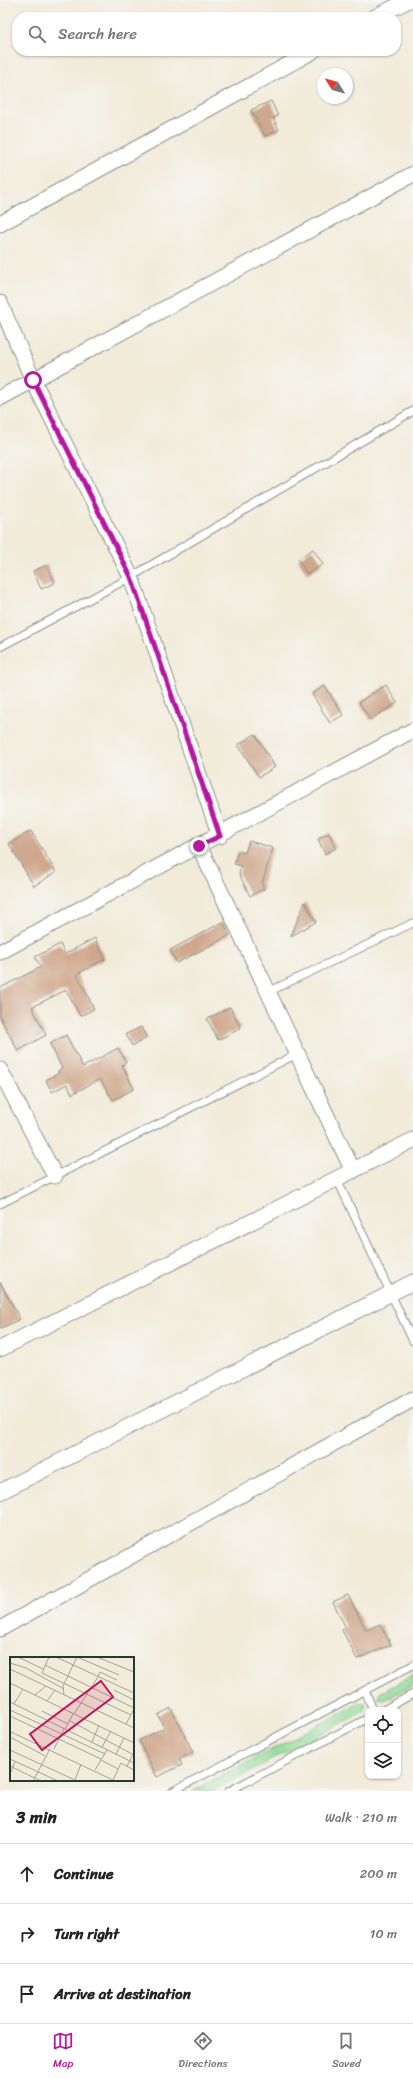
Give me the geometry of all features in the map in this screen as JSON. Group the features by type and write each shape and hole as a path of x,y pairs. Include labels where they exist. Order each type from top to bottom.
{"street":[{"path":"385,12 409,0"},
{"path":"0,224 304,56"},
{"path":"0,398 413,174"},
{"path":"0,303 33,380 131,577 220,836"},
{"path":"0,952 220,836 413,730"},
{"path":"199,846 353,1171"},
{"path":"0,1070 55,1176"},
{"path":"0,1349 413,1140"},
{"path":"0,1492 413,1282"},
{"path":"0,1629 413,1399"}],"lane":[{"path":"0,647 131,577 413,411"},
{"path":"268,992 413,922"},
{"path":"0,1204 297,1054"},
{"path":"337,1179 413,1340"},
{"path":"173,1791 413,1665"},
{"path":"365,1690 372,1707"},
{"path":"389,1707 413,1694"},
{"path":"229,1791 365,1720"}],"green space":[{"path":"413,1675 413,1685 384,1700 379,1699 378,1697 380,1693"},
{"path":"360,1703 365,1703 365,1711 212,1791 193,1791"}],"building":[{"path":"271,101 278,116 273,118 279,130 265,136 251,110"},
{"path":"313,549 323,564 307,574 298,559"},
{"path":"47,565 55,583 41,589 33,571"},
{"path":"386,685 397,703 370,720 359,702"},
{"path":"325,686 343,715 330,723 312,694"},
{"path":"255,734 275,767 259,777 238,745"},
{"path":"31,831 56,872 34,886 9,844"},
{"path":"329,833 336,848 325,854 318,839"},
{"path":"249,841 273,848 262,884 264,889 250,896 239,874 241,866 234,864 238,851 245,853"},
{"path":"305,902 316,922 291,936"},
{"path":"223,922 230,935 177,963 170,950"},
{"path":"95,938 105,959 77,974 94,1009 80,1016 66,990 32,1007 46,1035 18,1051 0,1017 0,988 41,967 35,957 60,944 65,954"},
{"path":"230,1007 241,1028 218,1040 207,1019"},
{"path":"141,1027 147,1038 132,1046 126,1034"},
{"path":"66,1035 83,1067 118,1048 126,1062 122,1065 134,1089 113,1100 100,1079 72,1094 67,1084 52,1092 46,1080 59,1073 58,1071 62,1068 50,1044"},
{"path":"0,1282 20,1319 0,1329"},
{"path":"348,1595 366,1630 380,1624 391,1645 357,1659 342,1630 346,1628 333,1602"},
{"path":"171,1708 193,1752 179,1759 182,1765 157,1777 139,1740 164,1728 158,1715"}],"route":[{"path":"33,380 131,577 220,836 199,846"}]}
